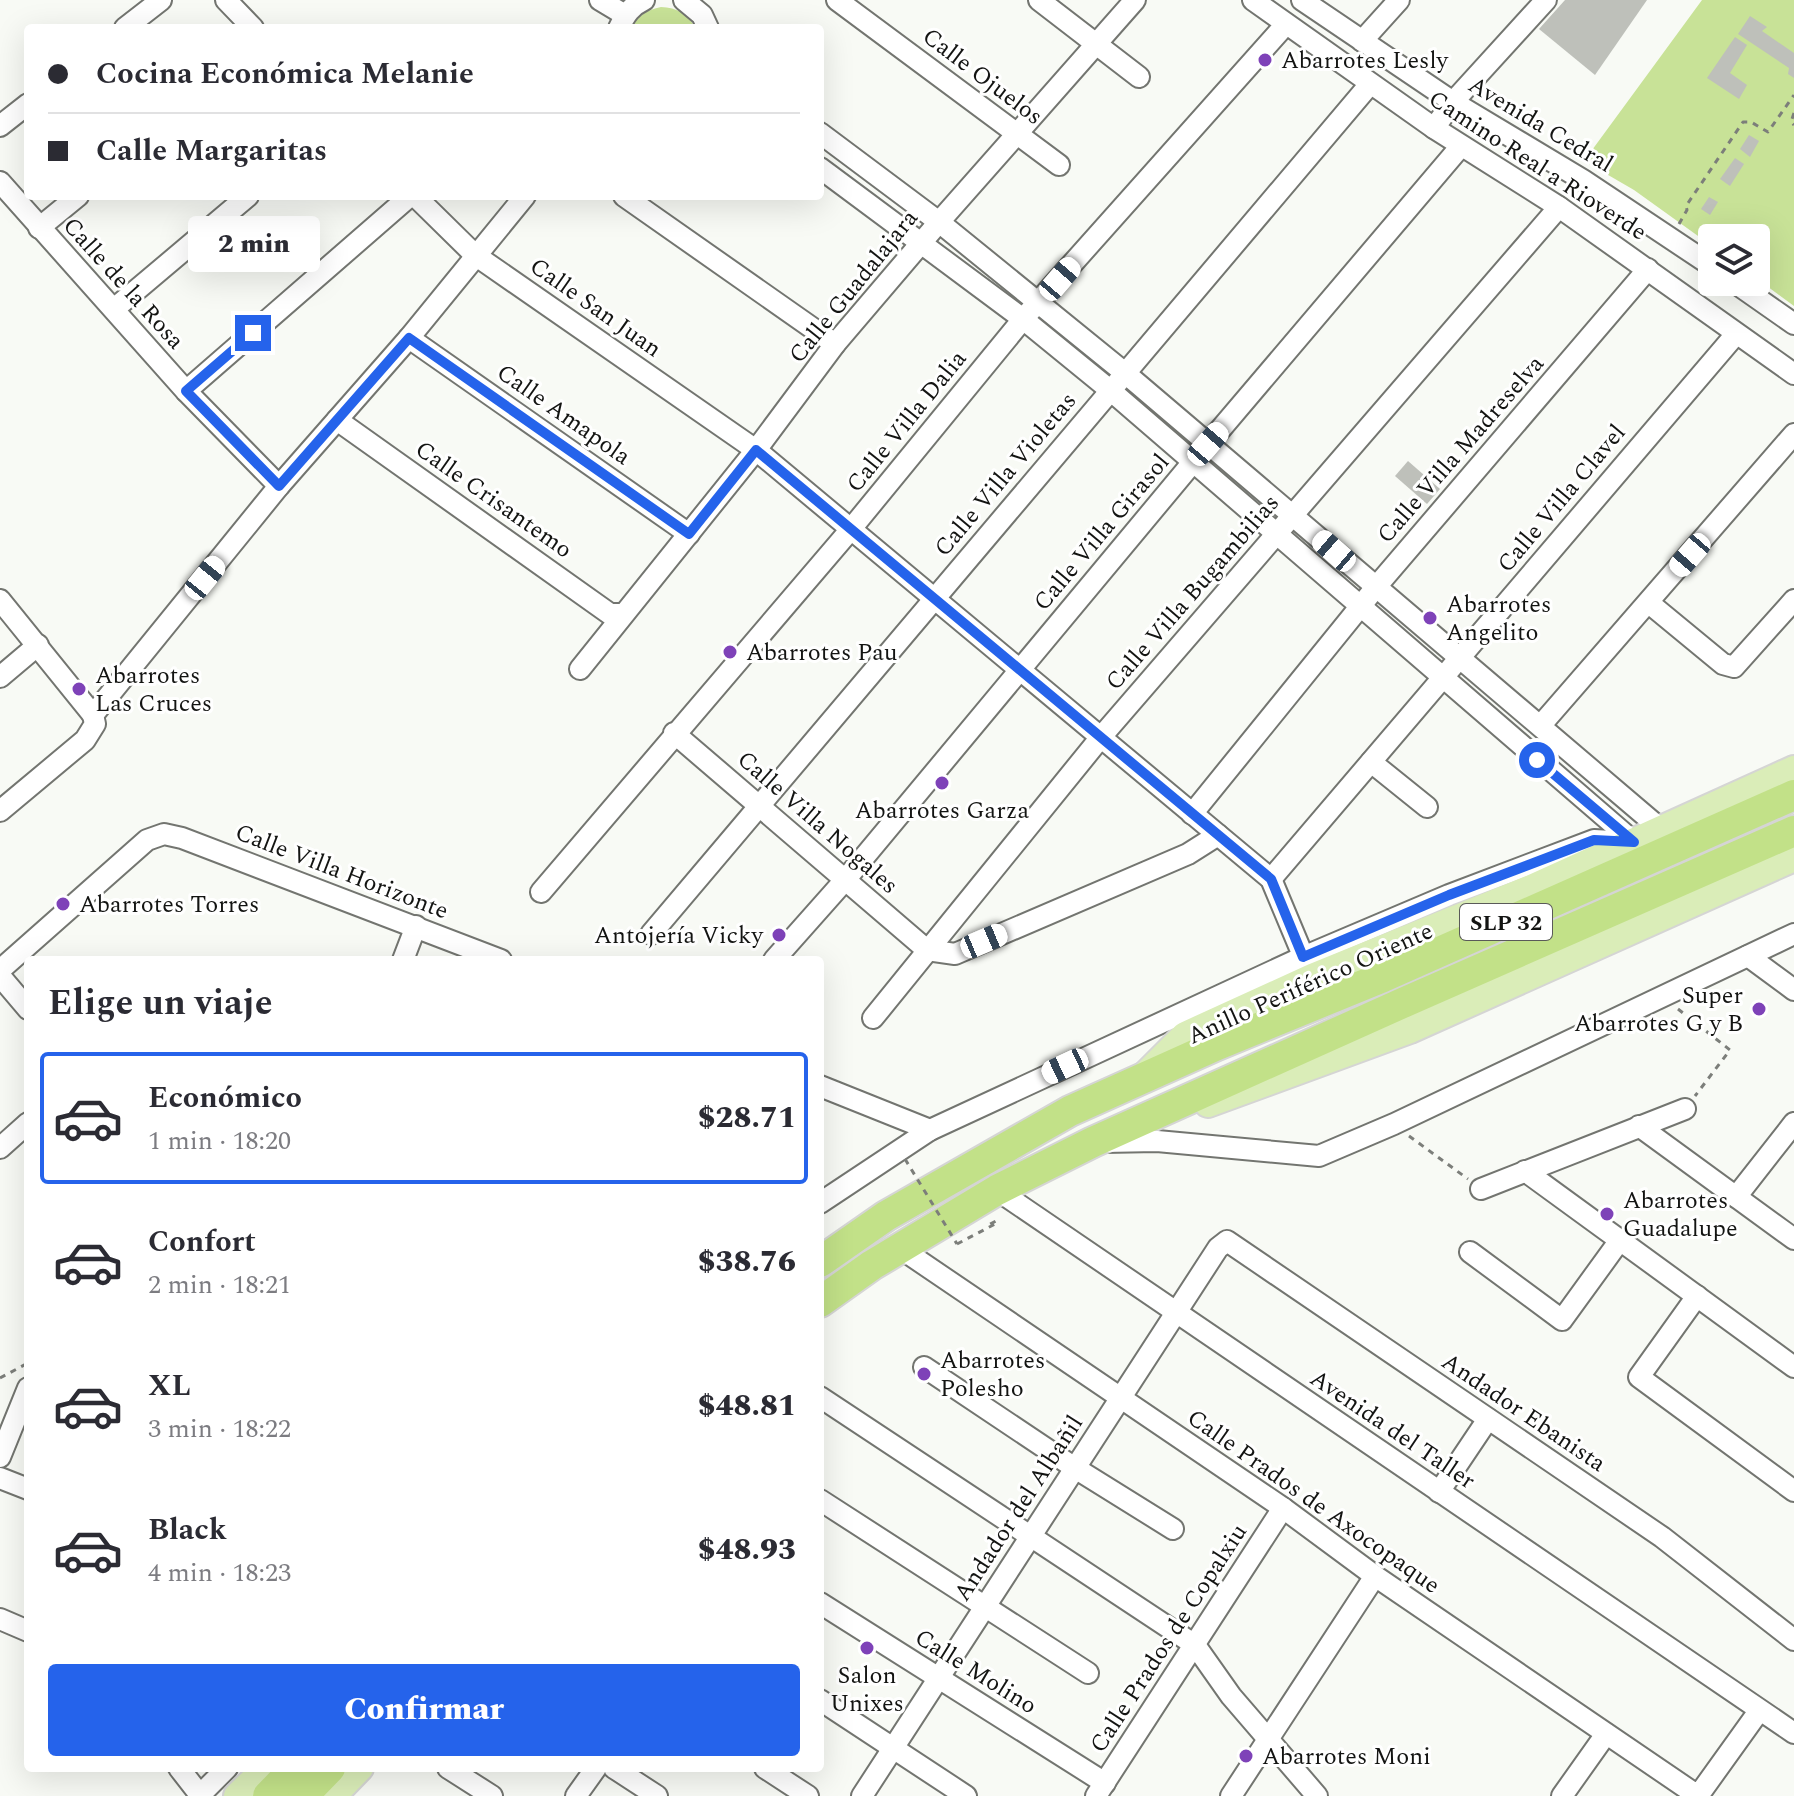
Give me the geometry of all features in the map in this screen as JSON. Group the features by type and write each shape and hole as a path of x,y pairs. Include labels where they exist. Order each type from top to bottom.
{"highway":[{"name":"Anillo Periférico Oriente","path":"824,1259 886,1216 982,1159 1143,1076 1383,977 1794,795"},
{"name":"SLP 32","path":"824,1299 872,1265 997,1190 1093,1142 1794,831"},
{"path":"1497,926 1531,888"},
{"path":"268,1796 291,1772"},
{"path":"303,1796 337,1788"}],"main road":[{"name":"Anillo Periférico Oriente","path":"1143,1076 1185,1035 1308,967 1531,888 1794,769"},
{"path":"1150,1118 1190,1111 1410,1030 1794,858"},
{"path":"237,1796 262,1772"},
{"path":"337,1788 355,1772"}],"street":[{"path":"130,24 161,0"},
{"path":"226,0 249,24"},
{"path":"600,0 622,22 644,0"},
{"name":"Calle Ojuelos","path":"837,0 1059,165"},
{"path":"1039,0 1139,77"},
{"name":"Calle Guadalajara","path":"580,669 756,450 835,344 1135,0"},
{"name":"Camino Real a Rioverde","path":"1253,0 1434,128 1559,207 1794,374"},
{"name":"Avenida Cedral","path":"1302,0 1453,102 1583,180 1698,256"},
{"path":"1362,41 1399,0"},
{"path":"1434,128 1453,102 1546,0"},
{"path":"692,2 706,24"},
{"name":"Calle Villa Dalia","path":"541,892 851,529 1023,319 1286,24"},
{"name":"Calle Villa Violetas","path":"651,934 1370,84"},
{"path":"0,126 24,107"},
{"path":"824,136 939,222 1125,373 1662,830"},
{"name":"Calle Villa Girasol","path":"778,956 845,880 1461,146"},
{"path":"824,171 1023,319 1110,390 1634,842"},
{"name":"Calle de la Rosa","path":"0,182 186,391 279,486"},
{"path":"39,228 73,200"},
{"path":"114,309 243,200"},
{"path":"186,391 407,200"},
{"name":"Calle San Juan","path":"416,200 475,255 756,450 1271,879"},
{"path":"93,715 279,486 409,338 522,200"},
{"path":"630,200 835,344"},
{"name":"Calle Villa Bugambilias","path":"873,1018 1101,737 1559,207"},
{"name":"Calle Villa Madreselva","path":"1192,814 1359,607 1648,269"},
{"path":"1754,296 1794,324"},
{"name":"Calle Villa Clavel","path":"1271,879 1736,334"},
{"name":"Calle Amapola","path":"409,338 689,534"},
{"name":"Calle Crisantemo","path":"337,420 610,614 623,614"},
{"path":"1541,725 1794,434"},
{"path":"0,600 93,715 95,724 85,740 0,811"},
{"path":"1649,603 1723,664 1734,667 1794,600"},
{"path":"0,677 38,645"},
{"name":"Calle Villa Nogales","path":"674,733 927,950"},
{"path":"1371,762 1427,807"},
{"name":"Calle Villa Horizonte","path":"0,973 147,840 164,834 491,956"},
{"path":"927,950 955,954 1188,854 1218,835"},
{"path":"824,1200 930,1130 1308,967 1449,895 1594,840 1634,842"},
{"path":"1271,879 1308,967"},
{"path":"405,956 416,926"},
{"path":"1093,1142 1157,1141 1319,1156 1394,1124 1785,938 1794,956"},
{"path":"1748,956 1794,990"},
{"path":"0,973 24,1004"},
{"path":"824,1088 930,1130"},
{"path":"1481,1189 1685,1109"},
{"path":"1736,1197 1794,1123"},
{"path":"1639,1126 1794,1239"},
{"path":"0,1148 24,1127"},
{"path":"1525,1171 1794,1367"},
{"name":"Avenida del Taller","path":"997,1190 1794,1733"},
{"path":"1470,1252 1562,1320 1620,1240"},
{"name":"Andador Ebanista","path":"1218,1248 1227,1241 1662,1537 1794,1640"},
{"name":"Calle Prados de Axocopaque","path":"900,1248 1283,1508 1375,1576 1698,1796"},
{"name":"Andador del Albañil","path":"862,1796 1218,1248"},
{"path":"1697,1296 1639,1377 1794,1491"},
{"path":"924,1367 1173,1529"},
{"path":"0,1457 24,1398"},
{"path":"824,1404 1195,1645 1231,1696 1317,1796"},
{"path":"1439,1492 1488,1419"},
{"path":"0,1478 24,1487"},
{"path":"824,1503 1088,1673"},
{"name":"Calle Prados de Copalxiu","path":"1100,1789 1283,1508"},
{"path":"1231,1796 1375,1576"},
{"name":"Calle Molino","path":"824,1606 939,1678 1100,1789"},
{"path":"0,1619 24,1629"},
{"path":"824,1703 966,1796"},
{"path":"1698,1796 1759,1711"},
{"path":"1562,1796 1606,1734"},
{"path":"182,1772 200,1796 223,1772"},
{"path":"454,1772 492,1796"},
{"path":"576,1796 593,1772"},
{"path":"620,1772 657,1796"},
{"path":"771,1772 808,1796"}],"path":[{"path":"1671,238 1687,210 1686,206 1743,122 1751,122 1768,132 1794,95"},
{"path":"1794,113 1791,122 1794,125"},
{"path":"1662,997 1730,1050 1685,1109"},
{"path":"1394,1124 1481,1189"},
{"path":"905,1159 957,1244"},
{"path":"0,1378 24,1365"}],"green space":[{"path":"1702,0 1794,0 1794,306 1770,288 1770,224 1698,224 1698,236 1634,190 1584,161"},
{"path":"661,7 681,12 692,24 634,24 651,10"}],"building":[{"path":"1565,0 1647,0 1595,75 1539,29"},
{"path":"1750,16 1767,27 1762,31 1794,53 1794,78 1788,74 1789,68 1738,34"},
{"path":"1735,37 1747,45 1730,73 1747,85 1739,99 1707,78"},
{"path":"1749,135 1759,141 1750,157 1740,149"},
{"path":"1735,158 1744,164 1730,186 1720,179"},
{"path":"1709,197 1718,202 1710,215 1701,209"},
{"path":"1408,461 1440,489 1427,504 1395,476"}],"place":[{"name":"Abarrotes Lesly","path":"1265,60"},
{"name":"Abarrotes Angelito","path":"1430,618"},
{"name":"Abarrotes Pau","path":"730,652"},
{"name":"Abarrotes Las Cruces","path":"79,689"},
{"name":"Abarrotes Garza","path":"942,783"},
{"name":"Abarrotes Torres","path":"63,904"},
{"name":"Antojería Vicky","path":"779,935"},
{"name":"Super Abarrotes G y B","path":"1759,1009"},
{"name":"Abarrotes Guadalupe","path":"1607,1214"},
{"name":"Abarrotes Polesho","path":"924,1374"},
{"name":"Salon Unixes","path":"867,1648"},
{"name":"Abarrotes Moni","path":"1246,1756"}],"route":[{"path":"253,333 186,391 279,486 409,338 689,534 756,450 1271,879 1303,957 1449,895 1594,840 1634,842 1537,760"}]}
